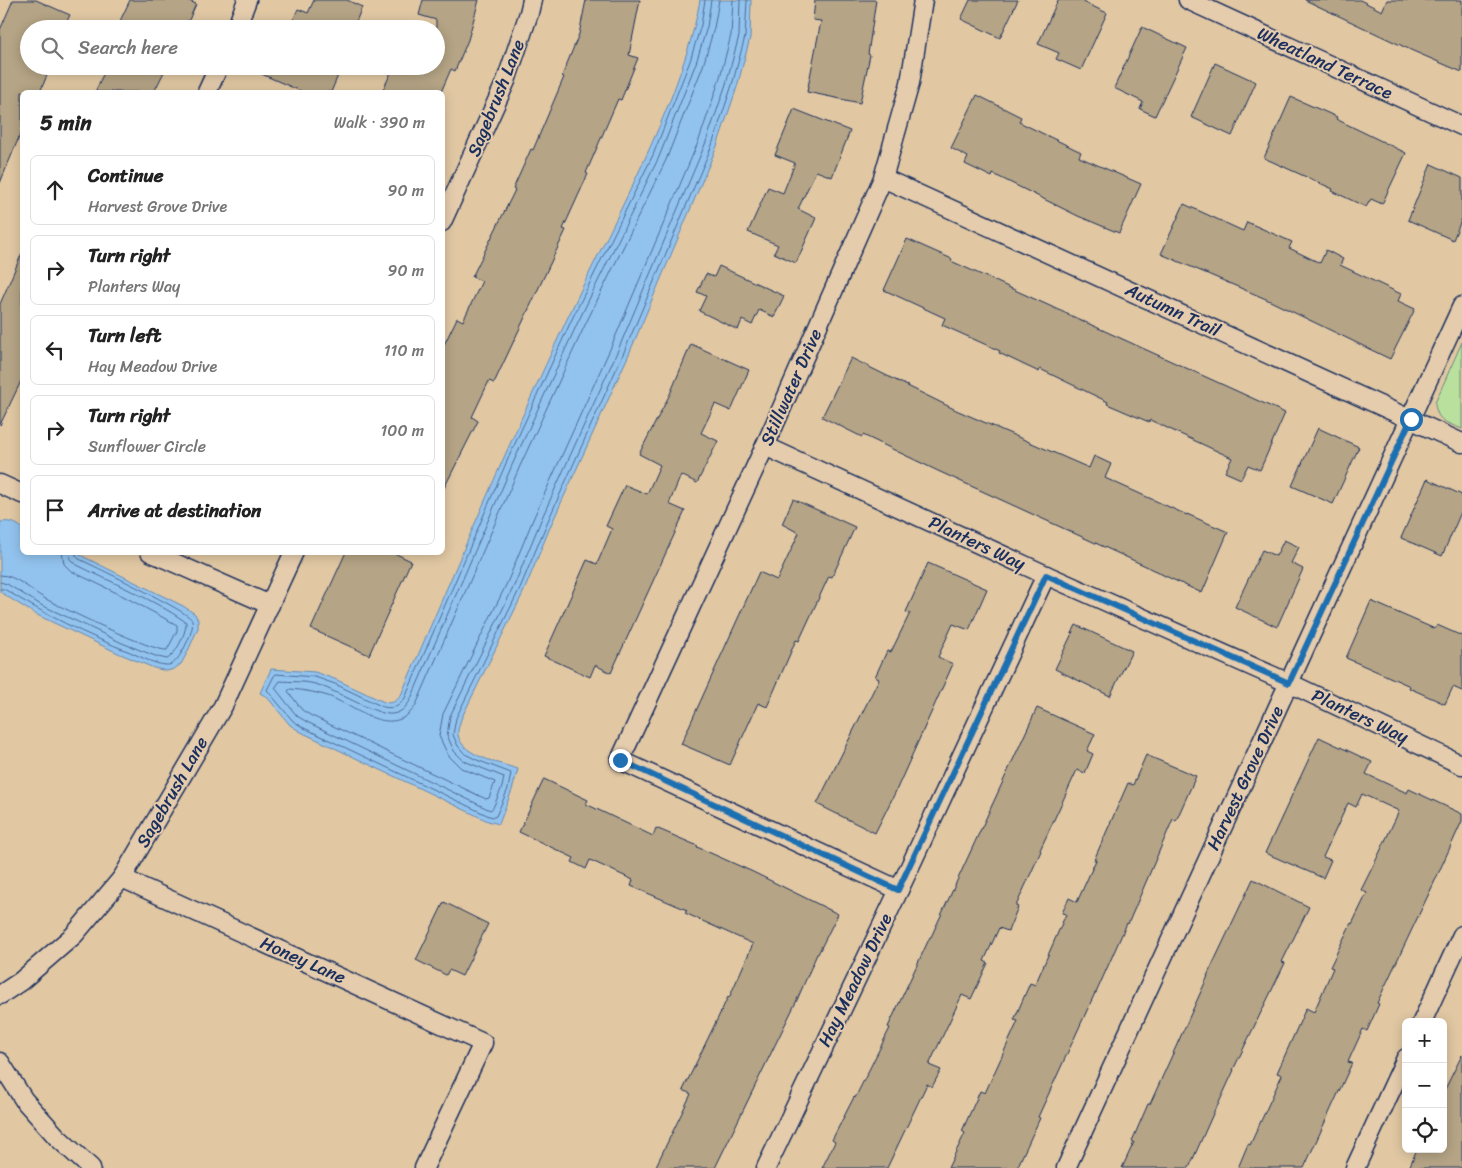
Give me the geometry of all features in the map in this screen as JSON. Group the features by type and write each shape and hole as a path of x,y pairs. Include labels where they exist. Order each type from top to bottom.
{"street":[{"path":"239,20 247,0"},
{"name":"Sagebrush Lane","path":"445,215 506,80 530,13 532,0"},
{"name":"Stillwater Drive","path":"898,890 620,760 765,446 883,178 910,83 923,0"},
{"name":"Wheatland Terrace","path":"1188,0 1462,126"},
{"path":"208,90 215,75"},
{"name":"Autumn Trail","path":"883,178 1462,443"},
{"name":"Harvest Grove Drive","path":"1066,1168 1462,306"},
{"name":"Planters Way","path":"765,446 1046,575 1289,683 1462,765"},
{"path":"0,484 20,493"},
{"path":"157,555 270,605"},
{"name":"Sagebrush Lane","path":"0,995 21,981 74,935 122,878 223,706 293,555"},
{"name":"Hay Meadow Drive","path":"766,1168 1046,575"},
{"name":"Honey Lane","path":"122,878 484,1043 424,1168"},
{"path":"1424,1018 1462,935"},
{"path":"0,1062 24,1100 57,1138 91,1168"},
{"path":"1355,1168 1404,1063"}],"green space":[{"path":"1462,342 1462,429 1443,421 1438,414 1435,403"}],"water":[{"path":"700,0 751,0 750,38 737,87 717,146 629,354 551,525 524,591 461,719 458,729 461,742 474,753 483,758 518,769 499,824 488,821 301,732 290,725 267,697 260,693 271,669 315,672 389,703 394,702 401,695 524,412 659,126 684,62"},
{"path":"0,522 12,522 20,526 20,555 80,555 183,606 195,614 198,620 198,628 181,664 167,671 154,668 118,653 35,614 0,592"}],"building":[{"path":"13,0 36,0 70,15 68,20 20,20 20,75 47,75 41,90 20,90 20,135 0,183 0,30"},
{"path":"130,0 187,0 196,4 189,20 120,20"},
{"path":"314,0 347,0 362,7 357,20 293,20 298,9 308,13"},
{"path":"423,0 479,0 468,40 455,71 451,69 442,90 383,90 390,75 445,75 445,20 436,20 419,15"},
{"path":"586,0 640,0 629,55 638,58 621,100 618,99 586,173 588,174 563,229 566,230 494,383 489,381 472,417 478,421 445,486 445,343 457,318 463,321 482,281 472,277 515,190 513,189 531,149 533,150 564,77 562,76 579,34"},
{"path":"815,0 876,0 868,54 870,55 860,103 807,92 821,21 813,20"},
{"path":"970,0 1018,0 1000,38 961,19"},
{"path":"1058,0 1079,0 1107,13 1081,70 1056,59 1059,53 1038,44"},
{"path":"1305,0 1360,0 1382,11 1387,0 1462,0 1462,72 1413,51"},
{"path":"1142,27 1187,48 1155,116 1140,109 1143,102 1114,88"},
{"path":"1215,63 1256,82 1232,136 1191,117"},
{"path":"103,75 162,75 155,90 96,90"},
{"path":"264,75 338,75 332,90 298,90"},
{"path":"977,95 1021,117 1019,122 1081,152 1079,157 1141,184 1119,233 1078,216 993,174 992,177 965,164 968,157 951,148"},
{"path":"1291,97 1337,117 1336,119 1406,153 1382,204 1371,199 1366,207 1332,191 1333,189 1264,158"},
{"path":"794,109 850,131 832,177 816,171 798,209 816,218 796,263 774,253 778,245 748,232 768,187 783,193 795,163 775,155"},
{"path":"1431,164 1462,178 1462,218 1453,240 1408,220"},
{"path":"1184,204 1243,231 1247,222 1292,242 1289,248 1320,263 1326,250 1343,259 1340,265 1401,294 1398,301 1415,309 1390,359 1266,299 1161,254"},
{"path":"907,239 952,259 951,261 1285,413 1260,470 1248,465 1241,479 1225,472 1232,458 1150,420 1149,422 1107,404 1108,402 1040,369 1039,372 999,353 1000,351 942,325 945,318 884,290"},
{"path":"20,258 20,383 0,425 0,304"},
{"path":"719,266 784,296 774,317 759,310 752,325 742,320 738,330 699,311 706,296 697,292 706,274 714,277"},
{"path":"691,344 749,370 731,411 715,404 701,433 718,441 697,483 681,475 669,504 685,511 611,673 595,665 590,677 544,656 587,560 597,564 612,529 606,526 625,485 647,494 660,465 639,454 670,394"},
{"path":"851,358 956,410 1089,468 1094,456 1111,464 1105,478 1228,532 1202,593 822,417"},
{"path":"1318,428 1359,447 1333,504 1292,486"},
{"path":"1427,479 1462,495 1462,510 1442,556 1401,538"},
{"path":"793,499 855,527 832,577 829,576 799,641 796,640 767,707 758,703 730,765 681,744 759,572 777,580 799,533 782,524"},
{"path":"1284,540 1299,547 1291,563 1303,569 1277,627 1235,607 1262,550 1276,556"},
{"path":"345,555 398,555 411,561 369,655 311,629"},
{"path":"928,563 987,589 969,630 953,624 938,657 953,664 875,833 817,804 879,679 875,677 887,651 891,652 910,613 906,612"},
{"path":"1371,601 1435,629 1437,625 1462,636 1462,691 1453,687 1445,704 1409,688 1410,686 1346,658"},
{"path":"1076,625 1132,651 1110,696 1055,669"},
{"path":"1037,708 1095,734 1087,751 1093,754 1085,773 1077,770 1016,906 1018,907 1008,931 999,928 984,961 988,963 971,999 962,995 929,1065 941,1070 932,1087 927,1084 887,1168 822,1168 835,1142 832,1140 890,1028 888,1027"},
{"path":"1319,737 1372,762 1366,774 1407,793 1409,789 1462,814 1462,821 1377,1003 1379,1004 1367,1031 1363,1029 1348,1062 1352,1063 1304,1168 1238,1168 1282,1075 1277,1073 1306,1008 1314,1012 1333,968 1330,967 1367,893 1361,890 1399,811 1362,794 1356,807 1348,803 1323,857 1331,860 1323,878 1265,853"},
{"path":"1146,755 1196,776 1176,821 1173,819 1128,924 1038,1117 1040,1118 1017,1168 948,1168 965,1133 962,1131 980,1091 985,1093 1018,1021 1014,1020 1030,983 1035,985 1066,914 1062,913 1069,898 1077,902 1128,783 1133,785"},
{"path":"544,779 588,800 586,804 653,836 656,828 698,846 838,914 715,1168 655,1168 691,1094 683,1090 729,998 753,944 685,913 687,910 631,886 633,880 590,860 586,869 572,862 574,858 519,832"},
{"path":"1253,879 1309,907 1282,962 1285,963 1233,1070 1189,1168 1122,1168 1148,1104 1150,1104"},
{"path":"444,902 488,924 462,976 449,970 446,975 416,960"},
{"path":"1462,1055 1462,1168 1409,1168 1415,1153 1447,1153 1447,1085"}],"route":[{"path":"620,760 898,890 1046,575 1289,683 1411,419"}]}
